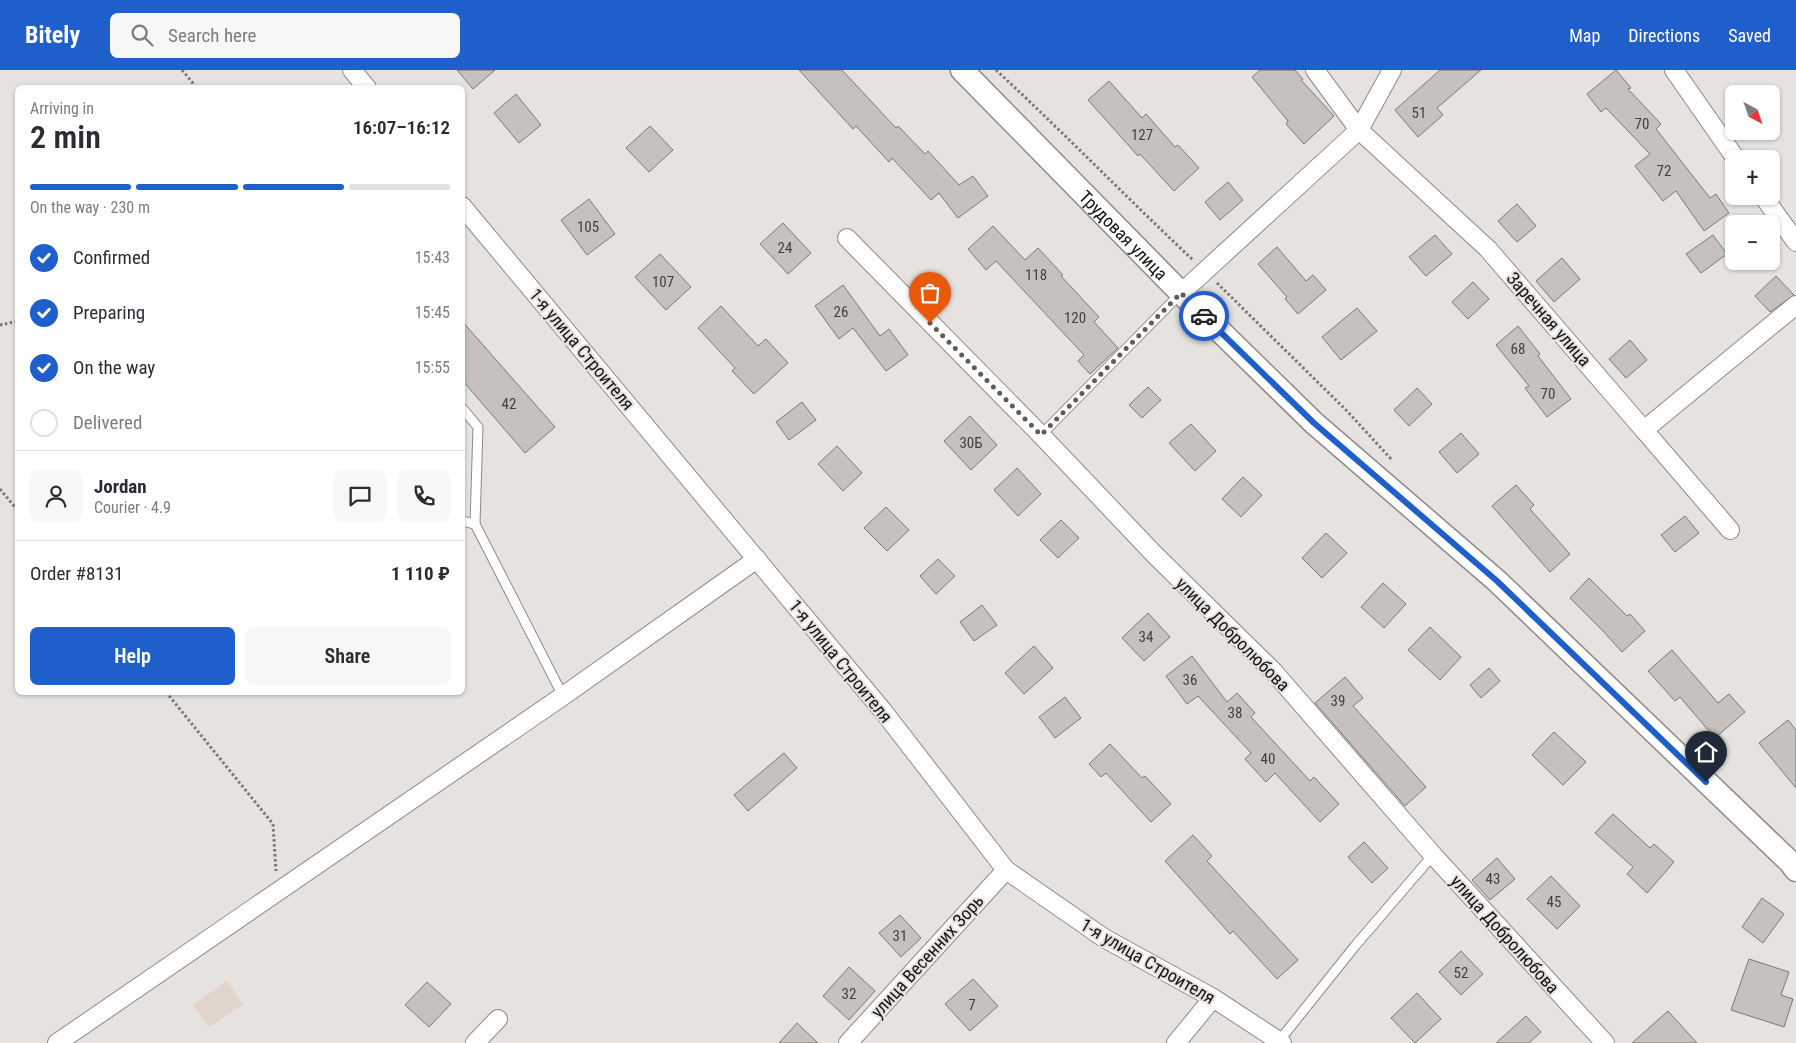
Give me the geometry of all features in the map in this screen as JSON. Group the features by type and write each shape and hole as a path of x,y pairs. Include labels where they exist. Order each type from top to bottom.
{"street":[{"path":"352,70 364,85"},
{"name":"Трудовая улица","path":"962,70 1181,293 1314,423 1497,581 1794,865"},
{"name":"Заречная улица","path":"1315,70 1359,130 1488,249 1730,530"},
{"path":"1181,293 1359,130 1392,70"},
{"path":"1674,70 1730,150"},
{"path":"1769,205 1796,242"},
{"name":"1-я улица Строителя","path":"465,210 883,711 1006,870 1104,938 1213,998 1280,1042"},
{"name":"улица Добролюбова","path":"847,238 1041,435 1154,554 1273,671 1434,855 1604,1043"},
{"path":"1644,430 1796,305"},
{"path":"64,1041 563,696 757,559"},
{"name":"улица Весенних Зорь","path":"848,1043 1006,870"},
{"path":"1176,1043 1213,998"},
{"path":"476,1043 498,1019"}],"lane":[{"path":"1041,435 1181,293"},
{"path":"465,412 478,427 475,524 563,696"},
{"path":"465,522 475,524"},
{"path":"1280,1042 1355,946 1434,855"}],"path":[{"path":"182,70 194,85"},
{"path":"996,70 1057,127 1131,202 1205,271 1347,411 1394,462"},
{"path":"0,325 15,322"},
{"path":"0,489 15,506"},
{"path":"168,695 273,824 277,892"}],"shaded area":[{"path":"227,981 243,1004 209,1027 193,1005"}],"building":[{"path":"457,70 495,70 473,89"},
{"path":"799,70 842,70 896,128 898,126 925,154 928,151 959,185 973,176 988,196 958,218 939,193 931,200 892,158 889,162 856,126 853,129"},
{"path":"1260,70 1295,70 1303,79 1301,80 1334,116 1304,144 1286,124 1288,121 1252,77"},
{"path":"1440,70 1481,70 1437,108 1443,115 1418,137 1395,110"},
{"path":"1616,70 1631,88 1628,89 1661,124 1656,129 1710,198 1716,194 1729,213 1704,231 1676,191 1663,201 1635,166 1650,154 1606,108 1601,112 1587,94"},
{"path":"1109,81 1142,118 1146,114 1175,147 1178,145 1199,168 1174,191 1140,154 1138,156 1088,100"},
{"path":"516,94 541,125 519,143 494,113"},
{"path":"650,126 673,150 649,172 626,148"},
{"path":"1228,182 1243,200 1220,220 1205,202"},
{"path":"589,199 615,234 587,255 561,220"},
{"path":"1517,204 1536,226 1517,242 1498,221"},
{"path":"783,223 811,253 788,274 760,244"},
{"path":"993,226 1025,260 1038,248 1099,317 1094,322 1118,348 1090,374 1078,361 1084,355 996,261 986,270 968,249"},
{"path":"1435,235 1452,254 1426,276 1409,257"},
{"path":"1713,235 1725,251 1725,255 1701,273 1686,254"},
{"path":"1277,247 1306,281 1313,275 1326,290 1298,314 1285,299 1287,297 1258,264"},
{"path":"660,254 691,287 666,310 635,277"},
{"path":"1562,258 1580,279 1554,302 1536,281"},
{"path":"1776,276 1794,295 1770,312 1755,296"},
{"path":"1473,282 1489,299 1468,319 1452,302"},
{"path":"843,285 880,336 889,329 908,355 886,371 853,328 839,339 815,306"},
{"path":"721,306 758,346 766,339 788,363 754,394 732,371 735,368 698,328"},
{"path":"1357,308 1377,331 1341,360 1322,337"},
{"path":"465,324 555,427 525,453 465,383"},
{"path":"1518,326 1571,399 1547,417 1525,388 1529,386 1496,345"},
{"path":"1630,340 1647,360 1626,378 1609,359"},
{"path":"1148,387 1161,400 1142,418 1129,405"},
{"path":"1417,388 1432,404 1409,426 1394,410"},
{"path":"802,402 816,420 789,440 776,422"},
{"path":"970,416 997,445 971,470 944,441"},
{"path":"1191,424 1216,451 1195,471 1169,443"},
{"path":"1461,433 1479,454 1457,473 1439,452"},
{"path":"837,446 862,473 843,491 818,464"},
{"path":"1017,468 1041,494 1018,516 994,490"},
{"path":"1243,477 1262,495 1241,517 1222,499"},
{"path":"1516,485 1534,505 1530,509 1570,554 1550,572 1492,506"},
{"path":"886,507 909,530 887,551 864,528"},
{"path":"1685,516 1699,533 1675,552 1661,535"},
{"path":"1061,520 1079,538 1058,558 1040,540"},
{"path":"1326,533 1347,553 1322,578 1302,558"},
{"path":"938,559 955,576 936,594 920,576"},
{"path":"1589,578 1627,616 1630,614 1645,631 1622,652 1570,598"},
{"path":"1383,583 1406,604 1384,628 1361,607"},
{"path":"982,605 997,625 974,641 960,622"},
{"path":"1148,613 1170,637 1144,661 1122,638"},
{"path":"1430,627 1461,657 1440,680 1408,650"},
{"path":"1034,646 1053,668 1024,694 1005,673"},
{"path":"1672,650 1718,703 1729,694 1745,712 1715,738 1680,697 1675,701 1648,671"},
{"path":"1192,656 1227,702 1237,693 1255,713 1251,717 1310,781 1314,777 1339,804 1320,822 1275,773 1266,782 1245,759 1251,753 1198,696 1187,704 1166,676"},
{"path":"1489,668 1500,681 1481,698 1470,685"},
{"path":"1345,677 1363,698 1353,706 1426,787 1405,806 1315,703"},
{"path":"1065,697 1081,718 1055,738 1039,717"},
{"path":"1788,720 1796,730 1796,788 1759,743"},
{"path":"1554,732 1586,762 1563,785 1532,755"},
{"path":"1110,744 1142,778 1145,776 1171,804 1151,822 1106,773 1101,777 1089,764"},
{"path":"784,753 797,768 748,811 734,795"},
{"path":"1613,814 1650,848 1654,844 1674,862 1647,893 1627,874 1633,867 1595,833"},
{"path":"1193,835 1212,856 1207,861 1298,960 1277,979 1233,931 1230,934 1165,861"},
{"path":"1364,842 1388,868 1372,883 1348,857"},
{"path":"1497,858 1515,879 1490,900 1472,880"},
{"path":"1551,876 1580,906 1557,929 1527,899"},
{"path":"1762,898 1784,914 1763,943 1742,927"},
{"path":"900,915 921,938 901,957 879,933"},
{"path":"1461,951 1483,974 1461,995 1439,972"},
{"path":"1749,959 1789,972 1781,995 1793,999 1784,1027 1731,1010"},
{"path":"849,967 875,991 849,1020 823,996"},
{"path":"973,979 998,1006 970,1031 945,1004"},
{"path":"427,982 451,1004 429,1027 405,1005"},
{"path":"1417,993 1441,1019 1415,1043 1391,1018"},
{"path":"1668,1011 1697,1043 1632,1043"},
{"path":"1526,1016 1541,1032 1529,1043 1496,1043"},
{"path":"797,1023 818,1043 779,1043"}],"way so far":[{"path":"930,323 1041,435 1181,293 1204,316"}],"route":[{"path":"1204,316 1314,423 1497,581 1706,782"}]}
